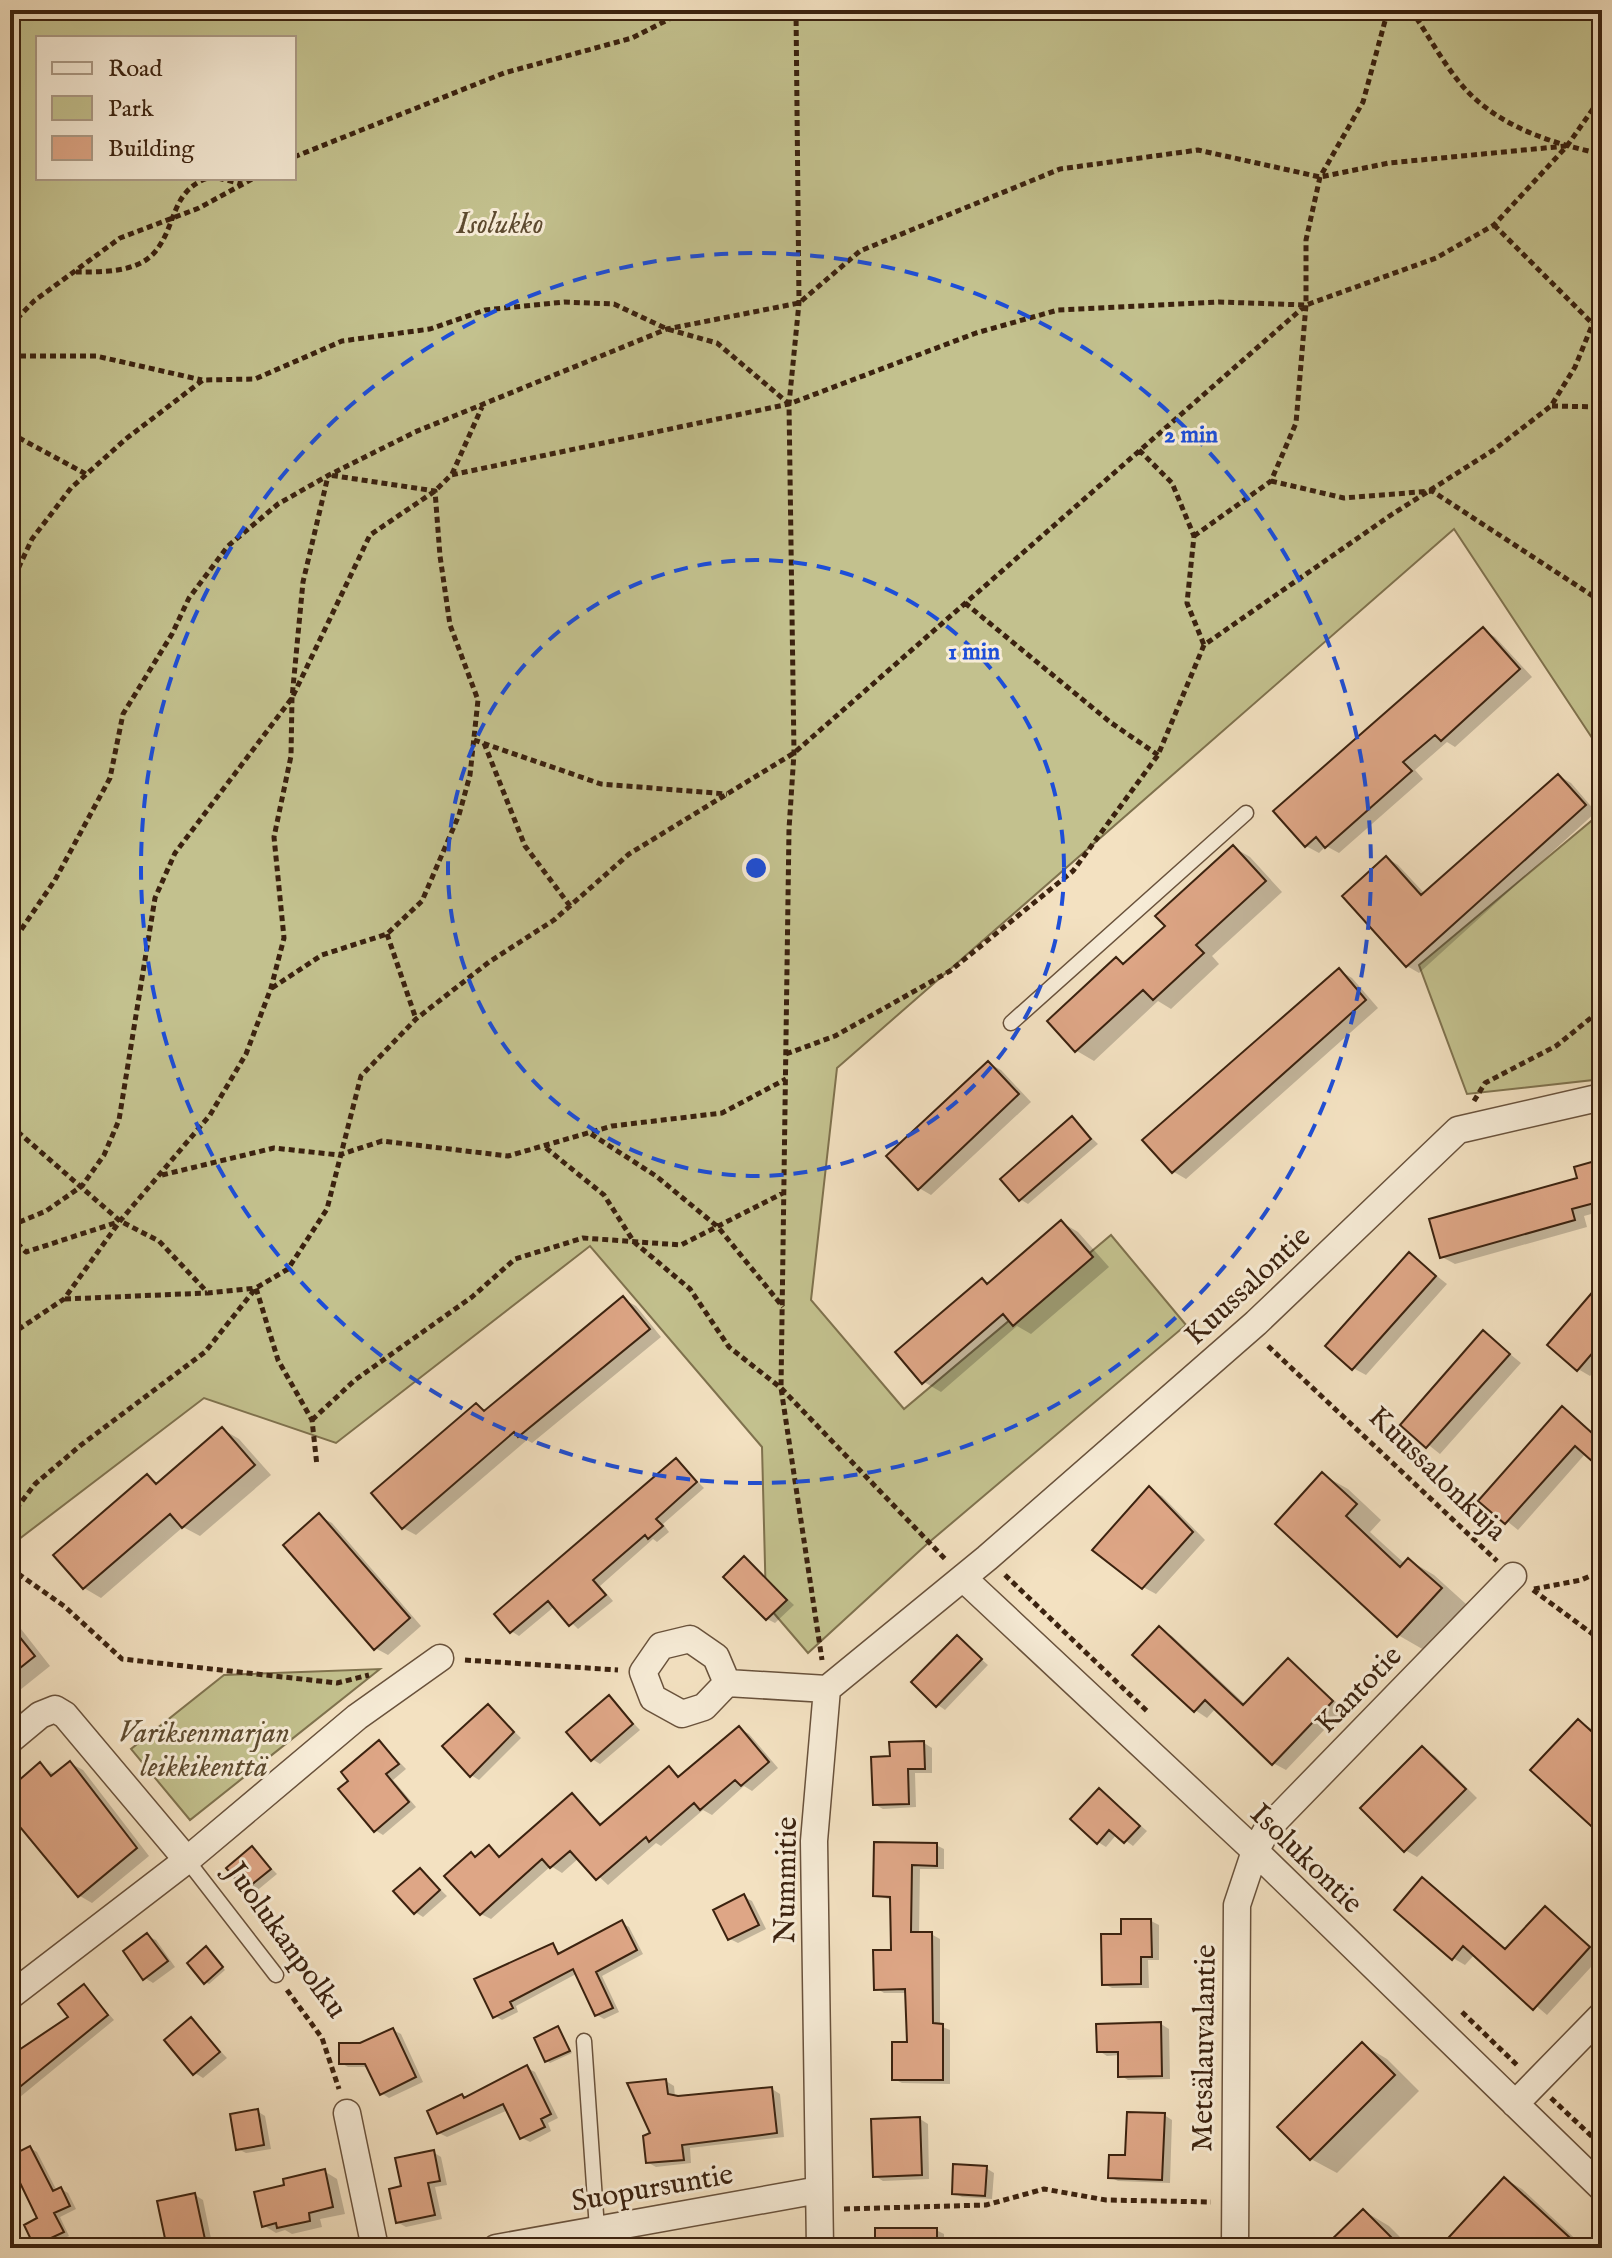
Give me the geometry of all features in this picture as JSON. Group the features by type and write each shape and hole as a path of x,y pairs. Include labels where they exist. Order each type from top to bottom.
{"street":[{"path":"1458,1130 1602,1097"},
{"name":"Kuussalontie","path":"963,1578 1250,1329 1458,1130"},
{"path":"727,1683 716,1657 690,1639 661,1646 643,1672 653,1698 682,1714 704,1707 727,1683 827,1689 963,1578"},
{"name":"Isolukontie","path":"963,1578 1255,1851 1602,2188"},
{"name":"Kantotie","path":"1255,1851 1268,1828 1522,1582"},
{"path":"10,1996 187,1860 357,1717 440,1658"},
{"name":"Nummitie","path":"820,2248 814,1841 827,1689"},
{"path":"10,1740 40,1715 55,1709 65,1715 187,1860"},
{"name":"Metsälauvalantie","path":"1235,2248 1237,1905 1255,1851"},
{"path":"1515,2104 1602,2015"},
{"path":"347,2113 375,2248"},
{"name":"Suopursuntie","path":"496,2248 597,2229 819,2200"}],"lane":[{"path":"1011,1023 1246,813"},
{"name":"Juolukanpolku","path":"187,1860 276,1975"},
{"path":"584,2041 597,2229"}],"path":[{"path":"296,156 504,73 632,38 687,10"},
{"path":"796,10 799,303 789,404 794,753 789,829 781,1388 827,1689"},
{"path":"1194,536 1271,481 1296,423 1306,305 1306,240 1320,177 1363,102 1388,10"},
{"path":"1411,10 1468,92 1504,121 1567,146 1602,154"},
{"path":"12,1515 35,1484 81,1445 205,1352 256,1288 288,1269 327,1209 361,1076 416,1019 570,906 629,854 794,753 1306,305 1436,258 1494,225 1567,146 1602,96"},
{"path":"10,946 55,880 110,778 123,714 172,634 189,598 228,546 278,504 329,475 415,432 667,329 799,303 860,251 1060,169 1198,150 1320,177 1389,163 1567,146"},
{"path":"73,272 107,272 132,266 154,253 180,197 194,183 202,180"},
{"path":"226,180 243,184"},
{"path":"10,326 34,301 120,238 170,219 250,180"},
{"path":"1494,225 1602,333"},
{"path":"786,1054 835,1036 950,971 1073,871 1158,755 1204,645 1391,515 1495,449 1551,406 1575,367 1602,301"},
{"path":"10,356 96,356 203,380 255,379 342,341 430,329 485,310 564,302 614,304 667,329 717,343 789,404"},
{"path":"451,475 789,404 976,333 1058,310 1219,302 1306,305"},
{"path":"10,586 32,539 71,488 203,380"},
{"path":"10,1226 46,1211 82,1186 104,1155 119,1120 155,898 175,853 292,698 370,535 435,491 451,475 482,406"},
{"path":"1551,406 1602,407"},
{"path":"10,433 86,474"},
{"path":"1139,450 1172,483 1194,536 1187,603 1204,645"},
{"path":"329,475 435,491"},
{"path":"10,1335 64,1299 120,1221 210,1115 246,1054 271,988 284,938 274,837 291,756 292,698 303,582 329,475"},
{"path":"1271,481 1344,498 1432,491 1602,602"},
{"path":"271,988 322,955 387,934 422,901 459,815 470,775 478,700 450,625 435,491"},
{"path":"965,603 1110,722 1158,755"},
{"path":"474,740 601,784 727,794"},
{"path":"484,743 525,846 570,906"},
{"path":"387,934 416,1019"},
{"path":"1458,1130 1485,1083 1556,1046 1602,1009"},
{"path":"161,1175 274,1148 339,1155 382,1141 508,1156 545,1148 612,1126 722,1113 786,1079"},
{"path":"10,1125 120,1221 159,1241 208,1293"},
{"path":"590,1133 656,1176 718,1227 783,1307"},
{"path":"545,1148 604,1195 634,1242 690,1289 729,1347 781,1388 963,1578"},
{"path":"312,1420 355,1380 472,1297 515,1259 583,1238 681,1245 785,1192"},
{"path":"10,1236 26,1252 120,1221"},
{"path":"64,1299 256,1288"},
{"path":"256,1288 278,1360 312,1420 317,1466"},
{"name":"Kuussalonkuja","path":"1250,1329 1522,1582 1602,1641"},
{"path":"10,1502 12,1515"},
{"path":"10,1568 64,1606 122,1659 337,1683 381,1672"},
{"path":"1522,1582 1581,1580 1602,1571"},
{"path":"440,1658 643,1672"},
{"name":"Juolukanpolku","path":"276,1975 322,2038 347,2113"},
{"path":"1536,2083 1602,2146"},
{"path":"819,2200 986,2205 1044,2189 1106,2200 1201,2203 1234,2200"}],"green space":[{"name":"Isolukko","path":"10,10 1602,10 1602,753 1454,529 837,1068 811,1300 904,1409 1111,1235 1186,1325 927,1544 808,1653 766,1604 762,1447 590,1246 336,1443 204,1398 10,1546"},
{"path":"1602,812 1602,1079 1467,1094 1419,965"},
{"name":"Variksenmarjan leikkikenttä","path":"380,1669 190,1820 131,1749 224,1675"}],"building":[{"path":"1483,627 1520,669 1441,741 1435,735 1403,762 1412,771 1325,848 1316,837 1305,847 1273,811"},
{"path":"1558,774 1586,805 1406,967 1342,896 1386,856 1421,895"},
{"path":"1233,845 1266,881 1196,945 1204,953 1153,1000 1143,990 1075,1052 1047,1021 1116,957 1123,964 1165,926 1155,916"},
{"path":"1339,968 1366,1000 1172,1173 1142,1140"},
{"path":"988,1061 1019,1094 918,1190 886,1156"},
{"path":"1072,1116 1091,1139 1019,1201 1000,1179"},
{"path":"1602,1159 1602,1201 1572,1209 1575,1220 1440,1258 1429,1219 1577,1178 1574,1167"},
{"path":"1061,1220 1093,1257 1013,1326 1003,1314 922,1384 895,1352 982,1278 987,1284"},
{"path":"1409,1252 1436,1276 1352,1370 1325,1346"},
{"path":"1602,1281 1602,1342 1577,1371 1547,1345"},
{"path":"623,1296 650,1329 518,1437 514,1432 402,1529 371,1493 476,1403 484,1411"},
{"path":"1483,1330 1510,1354 1426,1448 1400,1425"},
{"path":"1562,1406 1602,1442 1602,1470 1575,1446 1505,1524 1478,1501"},
{"path":"222,1427 255,1465 182,1528 170,1514 83,1589 53,1555 147,1474 156,1484"},
{"path":"676,1458 697,1482 656,1519 663,1526 648,1539 645,1535 593,1580 606,1595 569,1626 548,1601 510,1633 494,1614"},
{"path":"1322,1472 1357,1504 1346,1516 1400,1567 1408,1558 1442,1588 1397,1637 1275,1524"},
{"path":"1149,1486 1193,1532 1142,1589 1092,1550"},
{"path":"319,1513 410,1618 374,1650 283,1545"},
{"path":"744,1556 787,1600 766,1620 723,1577"},
{"path":"10,1625 35,1656 10,1676"},
{"path":"1159,1626 1243,1705 1288,1658 1333,1701 1272,1765 1205,1700 1194,1712 1132,1655"},
{"path":"957,1635 982,1659 936,1707 911,1682"},
{"path":"609,1695 633,1724 591,1761 566,1732"},
{"path":"488,1704 514,1732 470,1777 442,1746"},
{"path":"1578,1719 1602,1741 1602,1836 1530,1770"},
{"path":"739,1726 769,1762 741,1786 735,1780 700,1810 694,1803 649,1842 646,1837 596,1880 570,1851 550,1868 542,1859 480,1915 444,1876 471,1852 475,1857 489,1845 499,1857 572,1793 600,1825 669,1766 678,1777"},
{"path":"379,1740 399,1764 386,1774 409,1802 374,1832 338,1789 348,1781 341,1772"},
{"path":"924,1741 925,1769 908,1769 909,1804 873,1805 871,1757 890,1756 889,1742"},
{"path":"1422,1746 1466,1789 1404,1852 1360,1808"},
{"path":"70,1761 137,1848 78,1897 10,1815 10,1788 40,1762 51,1776"},
{"path":"1099,1788 1140,1826 1124,1843 1109,1830 1097,1844 1070,1819"},
{"path":"874,1842 937,1843 937,1866 912,1865 911,1932 932,1932 933,2023 943,2024 943,2080 892,2080 892,2042 907,2042 905,1989 874,1990 873,1950 891,1950 890,1897 873,1896"},
{"path":"252,1846 271,1869 245,1890 226,1868"},
{"path":"420,1868 440,1890 414,1914 393,1891"},
{"path":"1422,1877 1505,1949 1545,1906 1590,1947 1533,2010 1463,1946 1452,1960 1394,1910"},
{"path":"744,1894 759,1925 728,1940 713,1910"},
{"path":"1121,1919 1151,1919 1152,1957 1141,1957 1141,1984 1102,1985 1101,1934 1121,1934"},
{"path":"622,1920 637,1950 596,1972 613,2008 595,2016 573,1969 510,2002 513,2008 493,2018 474,1979 553,1943 558,1954"},
{"path":"147,1933 168,1961 143,1980 123,1951"},
{"path":"206,1946 223,1967 204,1984 187,1963"},
{"path":"84,1984 108,2015 10,2095 10,2056 68,2017 58,2004"},
{"path":"191,2017 220,2052 193,2075 164,2040"},
{"path":"1161,2022 1162,2076 1118,2077 1118,2052 1097,2052 1096,2024"},
{"path":"558,2026 570,2051 545,2062 534,2038"},
{"path":"393,2028 416,2077 380,2095 365,2064 339,2064 339,2043 360,2043"},
{"path":"1362,2042 1395,2075 1310,2160 1277,2127"},
{"path":"527,2065 551,2114 541,2119 545,2127 520,2139 503,2104 437,2134 427,2111 462,2094 464,2098"},
{"path":"666,2079 668,2094 678,2096 772,2087 777,2133 682,2145 684,2160 646,2163 643,2136 650,2133 627,2083"},
{"path":"258,2109 264,2145 236,2150 230,2114"},
{"path":"1127,2112 1165,2113 1162,2180 1108,2178 1109,2155 1125,2155"},
{"path":"920,2117 922,2175 873,2177 871,2119"},
{"path":"30,2146 53,2191 61,2187 70,2206 54,2213 64,2232 34,2246 24,2225 37,2218 10,2162 10,2156"},
{"path":"434,2150 440,2181 428,2183 435,2215 396,2223 389,2189 401,2186 395,2158"},
{"path":"953,2164 987,2166 985,2196 952,2194"},
{"path":"325,2169 333,2207 309,2213 310,2221 277,2228 276,2223 262,2227 254,2192 284,2185 283,2179"},
{"path":"1504,2177 1581,2248 1439,2248"},
{"path":"195,2193 206,2244 167,2248 157,2201"},
{"path":"1363,2209 1402,2248 1323,2248"},
{"path":"875,2228 937,2228 937,2248 875,2248"}]}
